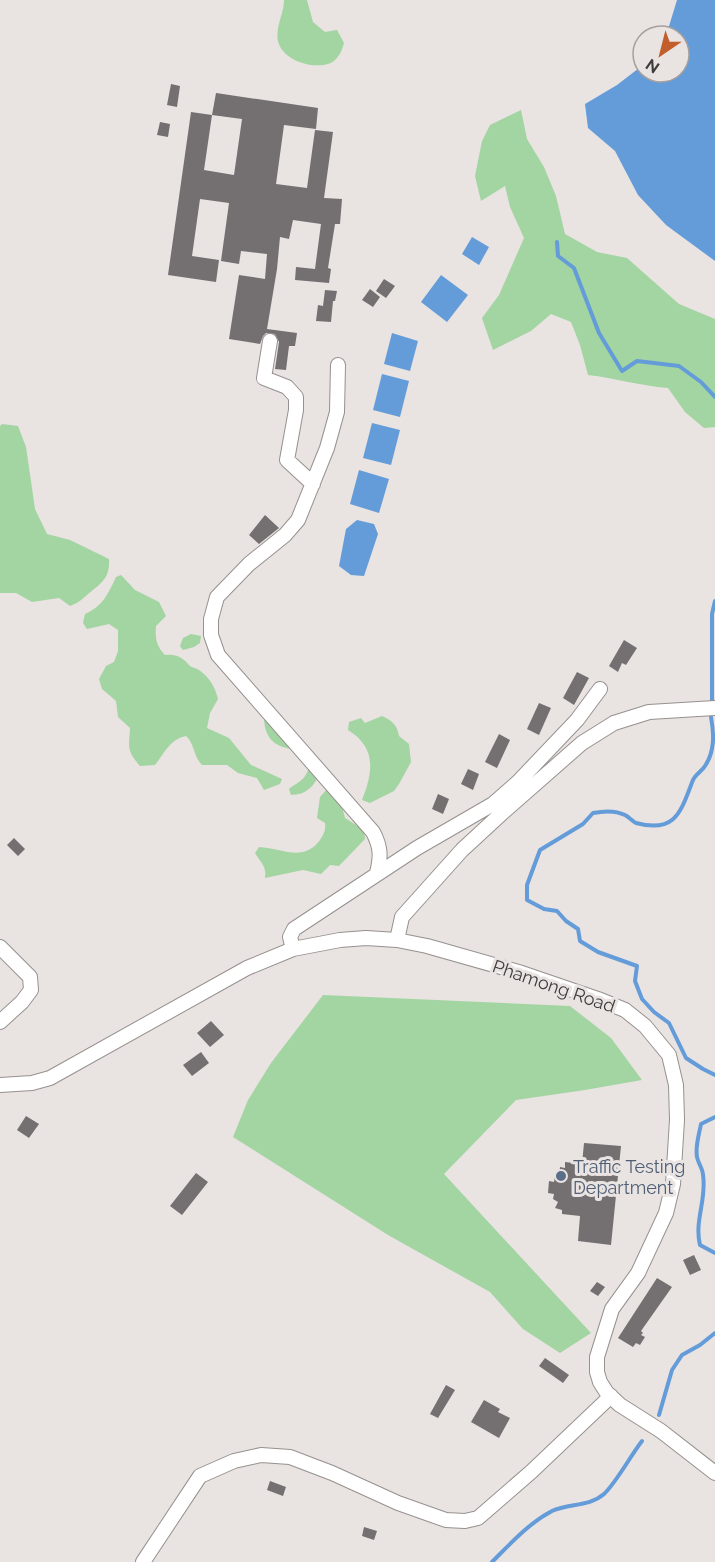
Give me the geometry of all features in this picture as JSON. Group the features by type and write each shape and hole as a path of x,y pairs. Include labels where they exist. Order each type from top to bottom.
{"street":[{"path":"270,341 264,378 287,387 296,397 296,410 287,460 313,484"},
{"path":"338,365 337,412 327,448 298,520 285,535 249,564 217,597 211,619 211,635 218,655 373,832 379,844 381,858 377,873"},
{"path":"293,949 290,937 294,929 377,873 493,804 518,782 577,720 600,689"},
{"path":"397,940 402,917 462,850 582,743 614,723 649,712 715,708"},
{"name":"Phamong Road","path":"0,1084 32,1083 50,1078 247,968 293,949 340,940 366,938 397,940 427,946 522,973 598,999 625,1011 645,1026 669,1055 676,1085 677,1120 673,1184 666,1213 638,1273 612,1309 597,1357 597,1372 600,1382 620,1405 662,1431 715,1473"},
{"path":"0,947 30,977 32,990 0,1022"},
{"path":"143,1562 200,1476 234,1461 261,1455 290,1457 398,1503 446,1520 465,1521 478,1518 611,1396"}],"green space":[{"path":"284,0 307,0 313,22 325,32 337,30 344,43 334,61 321,65 306,64 285,53 277,36"},
{"path":"521,110 527,139 544,167 556,196 565,234 597,252 627,258 679,304 715,319 715,427 704,428 685,412 668,388 588,375 571,322 551,314 531,331 493,350 482,318 499,295 524,238 510,207 505,186 481,201 475,176 482,141 490,125"},
{"path":"2,424 18,426 26,447 35,509 47,534 70,540 109,559 108,571 104,580 81,600 70,606 59,598 32,602 16,593 0,593 0,426"},
{"path":"121,575 135,590 159,602 166,616 156,626 157,641 162,652 165,655 179,657 199,670 214,687 218,699 210,713 207,728 229,738 251,765 282,779 280,784 264,790 257,778 238,773 227,765 202,765 186,736 176,740 155,765 140,766 132,756 129,748 130,728 118,717 116,701 102,689 99,679 106,666 114,662 118,651 118,630 109,624 87,629 83,623 85,614 101,603 116,577"},
{"path":"191,634 201,636 200,643 183,650 180,646 183,638"},
{"path":"382,716 394,723 399,736 409,744 411,762 394,791 370,803 362,800 369,780 368,753 364,745 348,730 349,722 361,718 365,723"},
{"path":"264,719 285,735 291,749 279,746 271,740 266,731"},
{"path":"309,767 320,772 315,782 309,789 291,795 289,789 304,778"},
{"path":"327,789 342,806 345,818 364,830 365,839 339,866 330,865 321,874 303,870 265,878 264,867 255,853 259,847 299,853 307,851 320,840 325,823 317,818 320,797"},
{"path":"323,995 570,1006 611,1038 642,1080 516,1100 444,1174 591,1333 560,1353 523,1329 490,1292 388,1235 233,1137 248,1100 271,1063"}],"water":[{"path":"677,0 715,0 715,261 666,225 638,195 615,151 588,128 585,104 631,74 631,84 691,84 691,24 670,24"},
{"path":"472,237 489,247 479,265 462,254"},
{"path":"441,275 468,295 447,322 421,302"},
{"path":"392,333 418,341 410,371 384,364"},
{"path":"382,374 409,381 400,417 373,410"},
{"path":"372,423 400,430 391,465 363,458"},
{"path":"359,470 389,479 379,513 350,504"},
{"path":"357,520 374,524 378,534 364,576 351,575 339,566 346,529"}],"building":[{"path":"171,84 180,86 177,107 167,105"},
{"path":"216,93 318,108 316,129 284,125 276,184 307,188 315,130 333,132 324,198 342,199 340,224 335,224 328,268 331,269 329,283 295,280 296,267 315,269 321,224 293,220 289,239 280,237 267,329 297,333 295,346 289,346 286,370 275,369 279,342 275,334 266,333 260,344 229,339 239,275 265,279 267,254 241,251 239,264 221,261 229,203 200,199 192,256 219,260 216,282 168,275 191,112 212,115","holes":["212,115 242,119 234,175 204,170"]},
{"path":"160,122 170,124 168,137 157,135"},
{"path":"384,279 395,286 386,298 376,291"},
{"path":"370,289 380,297 373,307 362,300"},
{"path":"325,290 337,291 335,301 333,301 331,322 316,321 318,305 323,306"},
{"path":"265,515 279,528 259,544 249,535"},
{"path":"624,640 637,648 626,665 622,663 618,672 609,666"},
{"path":"577,672 589,678 574,705 563,698"},
{"path":"539,703 551,708 539,735 527,729"},
{"path":"499,734 510,740 497,768 485,762"},
{"path":"468,769 479,774 473,790 461,784"},
{"path":"438,794 449,799 443,814 432,809"},
{"path":"14,838 25,849 18,856 7,845"},
{"path":"211,1021 224,1035 210,1047 197,1033"},
{"path":"201,1052 209,1063 192,1076 183,1065"},
{"path":"26,1116 39,1124 29,1138 17,1130"},
{"path":"584,1143 621,1146 611,1245 578,1241 580,1216 562,1214 562,1210 555,1208 558,1202 553,1199 554,1194 548,1193 549,1181 554,1182 555,1176 559,1176 560,1167 565,1168 565,1162 582,1164"},
{"path":"196,1173 208,1182 182,1215 170,1206"},
{"path":"694,1255 701,1270 690,1275 683,1260"},
{"path":"657,1278 672,1287 641,1331 643,1333 641,1335 645,1337 640,1345 636,1343 633,1347 618,1338"},
{"path":"597,1282 605,1287 598,1296 590,1291"},
{"path":"545,1358 569,1375 563,1383 539,1366"},
{"path":"446,1385 455,1390 438,1418 430,1414"},
{"path":"484,1400 500,1409 498,1412 510,1418 499,1438 471,1422"},
{"path":"270,1481 286,1487 283,1496 267,1490"},
{"path":"364,1527 377,1531 374,1540 362,1536"}],"waterway":[{"path":"557,242 558,256 574,268 599,333 622,371 637,361 679,366 701,382 715,397"},
{"path":"712,700 712,614 715,601"},
{"path":"711,717 713,736 711,754 705,766 693,780 681,810 675,817 661,825 650,826 636,823 617,812 593,813 583,824 540,850 527,885 527,900 544,909 557,911 578,929 580,941 598,952 637,966 635,981 642,999 669,1023 686,1058 715,1075"},
{"path":"715,1117 701,1124 696,1149 704,1184 698,1227 700,1245 715,1253"},
{"path":"659,1415 672,1370 682,1355 715,1333"},
{"path":"492,1562 520,1534 552,1511 592,1501 604,1494 642,1441"}],"place":[{"name":"Traffic Testing Department","path":"561,1176"}]}
